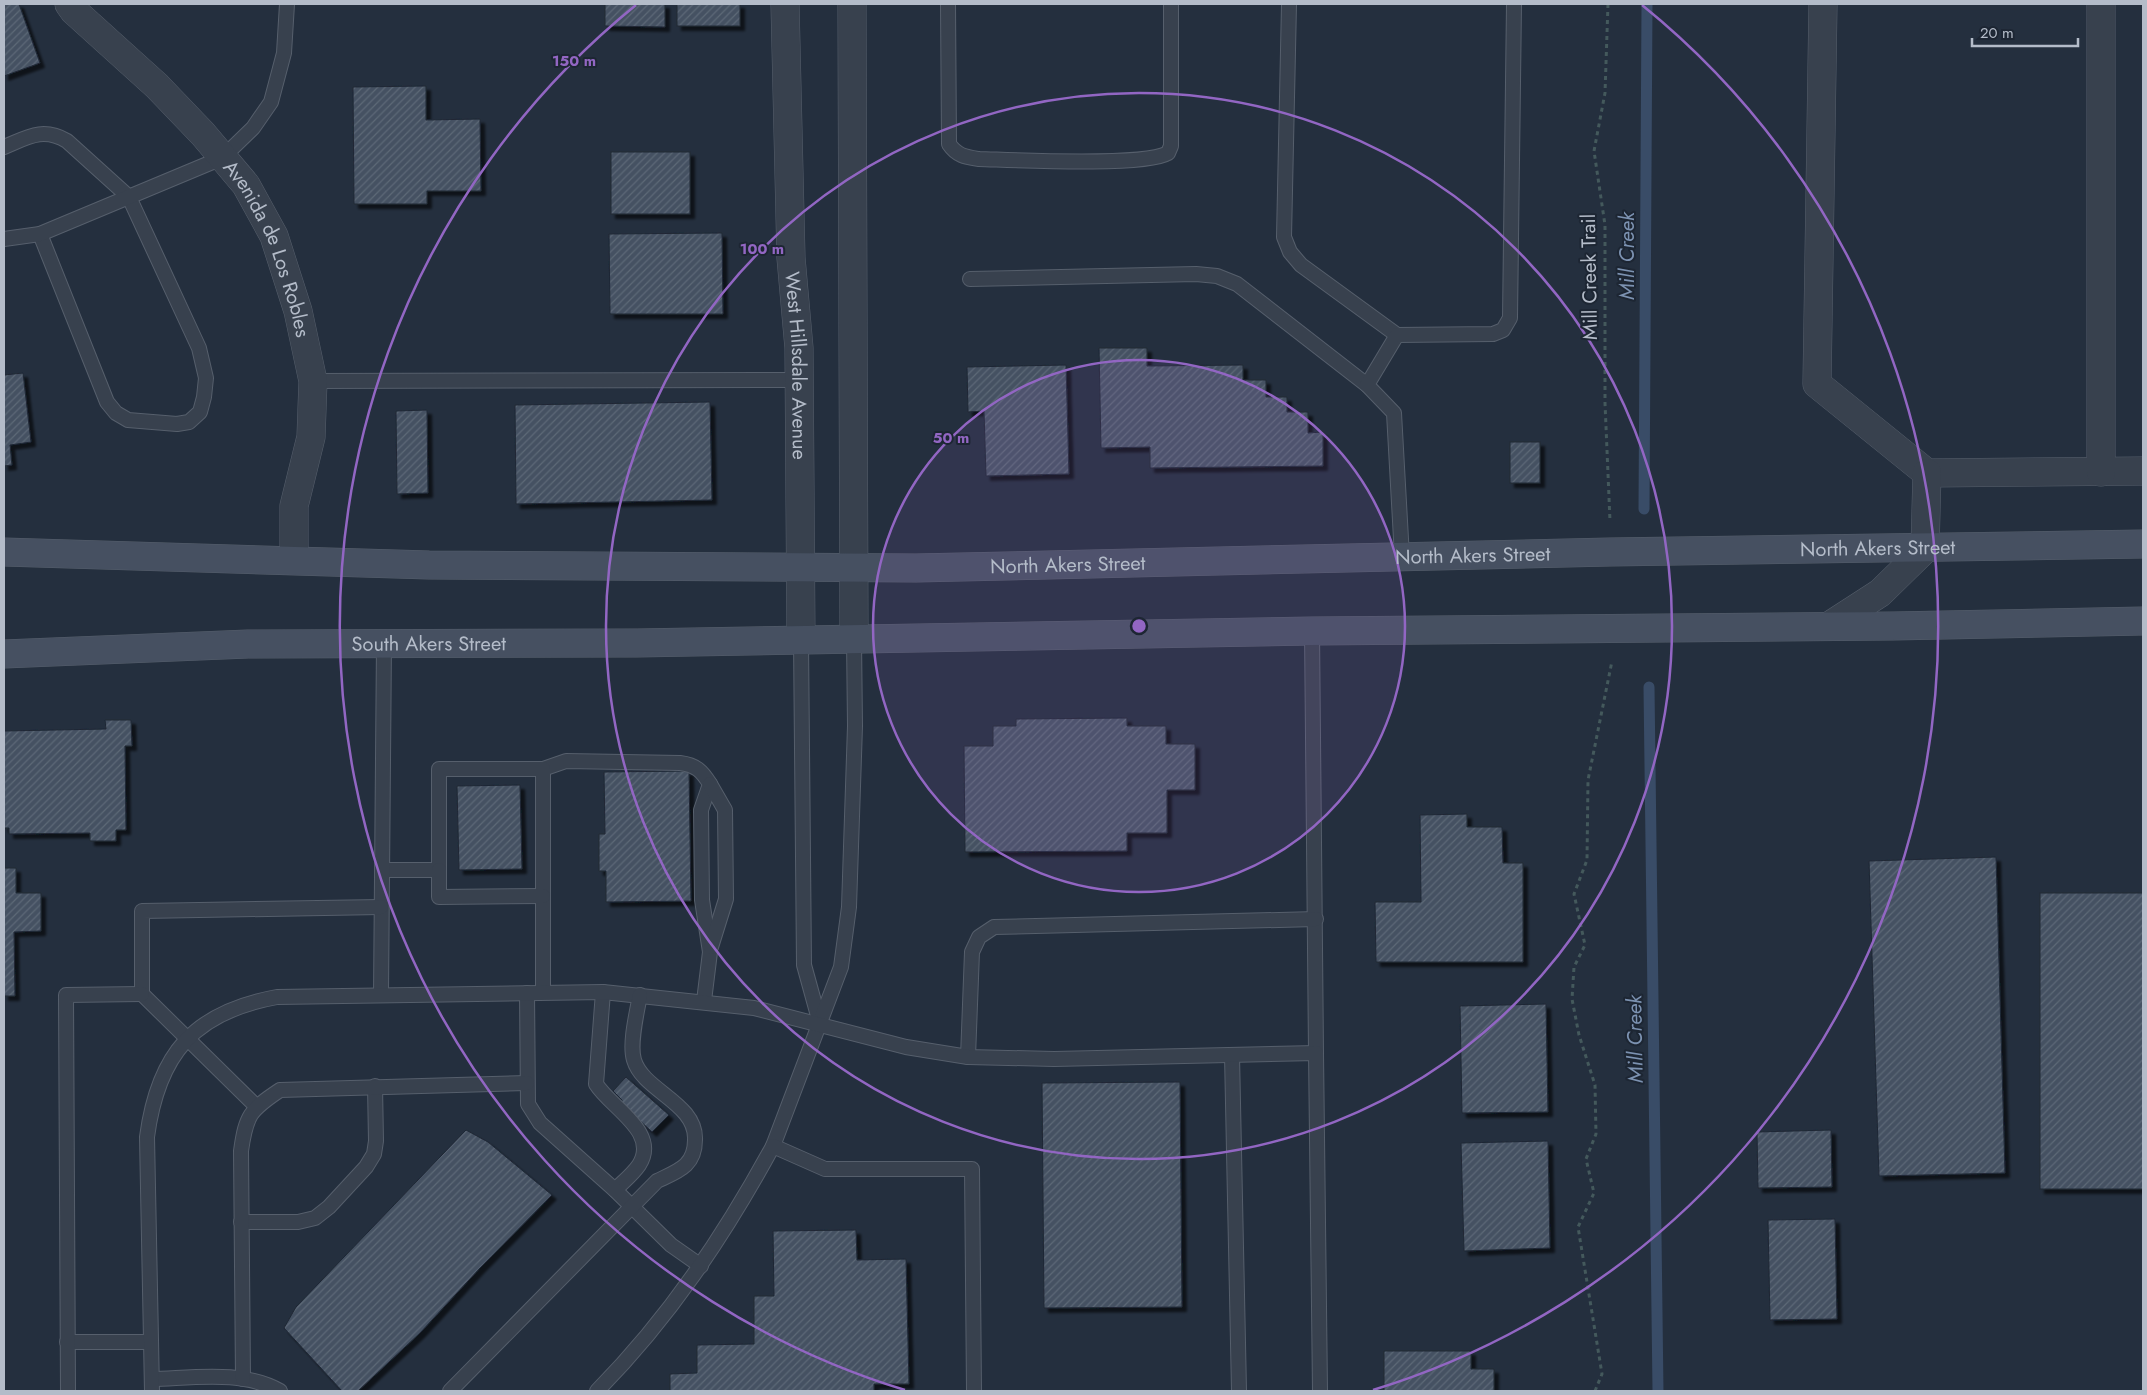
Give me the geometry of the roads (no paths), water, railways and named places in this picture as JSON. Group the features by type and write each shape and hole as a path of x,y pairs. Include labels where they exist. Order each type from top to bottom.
{"main road":[{"name":"North Akers Street","path":"801,568 916,568 1402,556 2143,544"},
{"path":"4,552 429,565 801,568"},
{"path":"854,639 1312,631 2143,621"},
{"name":"South Akers Street","path":"4,654 248,644 854,639"}],"street":[{"name":"Avenida de Los Robles","path":"69,4 74,11 157,86 203,134 246,185 274,236 298,311 313,381 312,437 294,506 294,560"},
{"name":"West Hillsdale Avenue","path":"785,4 791,248 799,348 801,640"},
{"path":"852,4 854,639"},
{"path":"1823,4 1817,384 1927,473 2143,471"},
{"path":"2101,4 2101,472"},
{"path":"1829,626 1880,593 1925,549 1927,473"}],"lane":[{"path":"4,239 40,234 222,158 253,128 271,102 284,53 287,4"},
{"path":"948,4 949,144 955,152 965,157 1062,161 1152,159 1168,153 1171,146 1171,4"},
{"path":"1289,4 1284,237 1290,252 1301,265 1397,335 1493,334 1503,330 1510,318 1514,4"},
{"path":"4,147 31,136 46,133 56,135 67,141 129,197 199,348 206,378 204,397 200,412 189,422 177,424 128,420 116,414 107,402 40,234"},
{"path":"970,279 1196,274 1217,276 1237,284 1367,385 1394,412 1402,556"},
{"path":"1367,385 1397,335"},
{"path":"313,381 799,380"},
{"path":"1312,631 1320,1391"},
{"path":"597,1391 635,1352 701,1266 741,1206 772,1146 840,967 849,907 855,726 854,639"},
{"path":"801,640 804,964 820,1023"},
{"path":"381,995 384,643"},
{"path":"543,896 439,897 439,769 543,769 566,761 692,764 701,770 725,810 726,899 710,952 704,1001"},
{"path":"543,769 543,992"},
{"path":"710,784 701,810 702,900 710,952"},
{"path":"382,870 439,870"},
{"path":"256,1106 142,994 142,911 381,907"},
{"path":"968,1057 972,952 979,937 994,927 1316,919"},
{"path":"280,1391 266,1383 243,1379 152,1385 147,1137 150,1114 168,1063 186,1039 209,1020 257,1000 277,997 604,992 704,1001 754,1008 820,1023 906,1047 968,1057 1054,1059 1316,1054"},
{"path":"604,992 596,1084 602,1093 638,1129 644,1139 645,1152 639,1165 615,1190"},
{"path":"527,993 528,1104 540,1123 615,1190 671,1245 701,1266"},
{"path":"68,1391 66,995 142,994"},
{"path":"450,1391 657,1181 687,1164 695,1151 696,1132 689,1117 641,1072 634,1060 633,1046 640,995"},
{"path":"1232,1055 1239,1391"},
{"path":"243,1379 240,1151 244,1127 256,1106 280,1090 527,1083"},
{"path":"241,1222 298,1222 315,1218 329,1206 366,1167 374,1154 376,1140 375,1086"},
{"path":"772,1146 825,1169 972,1169 974,1391"},
{"path":"67,1342 151,1342"}],"waterway":[{"name":"Mill Creek","path":"1644,509 1647,4"},
{"name":"Mill Creek","path":"1649,687 1658,1391"}]}
